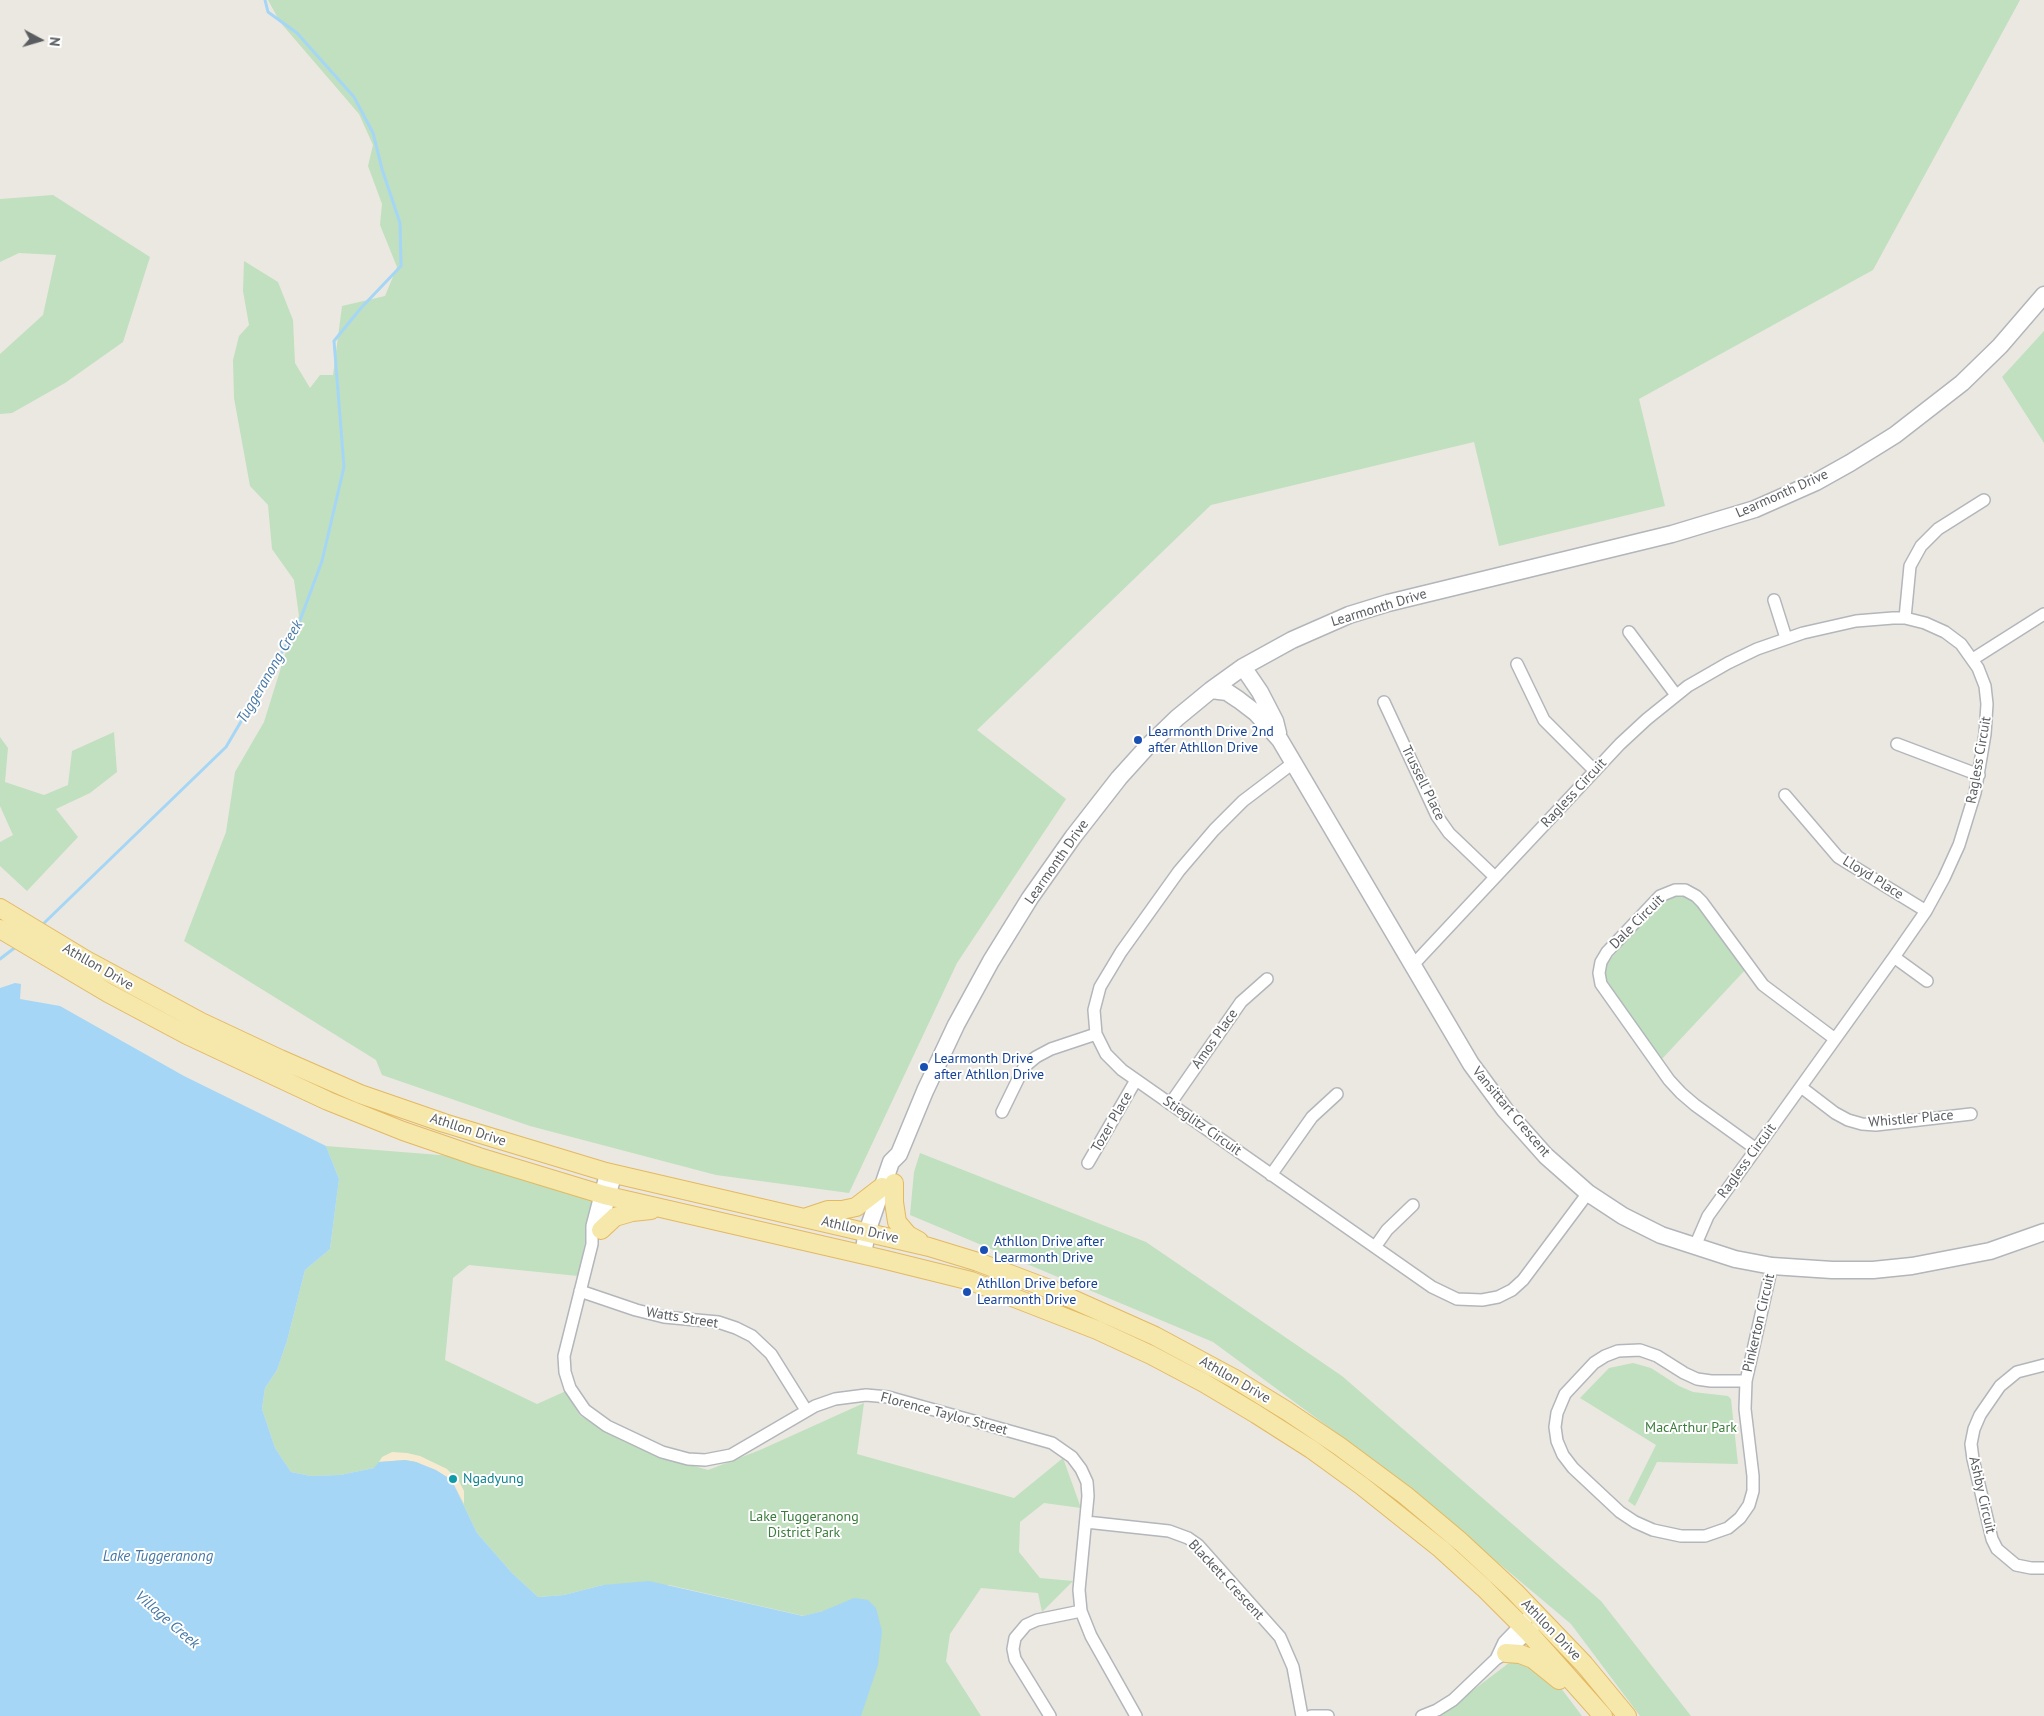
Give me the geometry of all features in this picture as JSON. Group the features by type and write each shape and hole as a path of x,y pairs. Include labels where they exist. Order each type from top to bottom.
{"main road":[{"name":"Athllon Drive","path":"0,908 19,921 143,992 201,1022 360,1094 461,1129 611,1173 929,1247 978,1262 1087,1304 1155,1336 1235,1379 1332,1441 1405,1495 1461,1542 1539,1616 1584,1664 1627,1716"},
{"name":"Athllon Drive","path":"0,929 108,993 179,1031 328,1101 402,1131 605,1195 863,1254 971,1281 1106,1334 1204,1383 1311,1449 1362,1486 1441,1549 1525,1629 1598,1710"},
{"path":"806,1218 828,1210 856,1207 888,1185 899,1226 908,1235 929,1247"},
{"path":"597,1237 615,1217 632,1212 667,1210"},
{"path":"1501,1656 1520,1654 1533,1659 1598,1710"}],"street":[{"name":"Learmonth Drive","path":"863,1254 888,1185 900,1165 899,1154 925,1091 956,1025 991,961 1030,898 1073,837 1119,778 1177,718 1211,690 1243,667 1292,640 1329,623 1368,609 1672,534 1755,509 1799,489 1850,463 1920,416 1962,383 2000,346 2044,295"},
{"path":"1904,618 1910,566 1921,546 1938,529 1984,500"},
{"path":"1774,600 1786,638"},
{"path":"1973,659 2044,614"},
{"name":"Ragless Circuit","path":"1412,966 1647,718 1676,695 1728,663 1786,638 1856,621 1904,618 1925,623 1944,632 1961,644 1973,659 1985,686 1988,704 1979,775 1959,845 1926,911 1708,1216 1695,1246"},
{"path":"1629,632 1676,695"},
{"path":"1260,692 1262,670 1269,654"},
{"path":"1517,664 1544,720 1595,771"},
{"name":"Vansittart Crescent","path":"1243,667 1260,692 1275,721 1280,740 1292,763 1373,896 1470,1064 1499,1102 1546,1156 1588,1193 1623,1216 1661,1235 1735,1259 1772,1266 1832,1270 1873,1270 1912,1266 1990,1251 2044,1232"},
{"name":"Vansittart Crescent","path":"1211,690 1227,692 1239,700 1256,713 1280,740"},
{"name":"Trussell Place","path":"1384,702 1437,816 1453,838 1495,877"},
{"path":"1897,744 1979,775"},
{"name":"Stieglitz Circuit","path":"1292,763 1243,801 1214,830 1179,871 1140,924 1097,994 1094,1010 1096,1034 1110,1060 1375,1247 1442,1293 1457,1299 1474,1301 1498,1297 1512,1290 1523,1280 1588,1193"},
{"name":"Lloyd Place","path":"1785,795 1838,857 1926,911"},
{"name":"Dale Circuit","path":"1756,1149 1695,1105 1680,1093 1669,1080 1601,984 1599,973 1601,962 1607,952 1660,896 1675,890 1684,890 1696,896 1702,902 1763,985 1835,1039"},
{"path":"1894,958 1927,981"},
{"name":"Amos Place","path":"1170,1104 1241,1002 1267,979"},
{"path":"1002,1112 1024,1067 1036,1057 1051,1049 1096,1034"},
{"name":"Tozer Place","path":"1088,1163 1136,1080"},
{"name":"Whistler Place","path":"1800,1087 1848,1120 1862,1124 1876,1125 1971,1114"},
{"path":"1272,1175 1312,1117 1337,1094"},
{"name":"Florence Taylor Street","path":"611,1173 597,1237 580,1291 564,1356 565,1372 570,1388 579,1403 607,1426 670,1455 688,1459 705,1460 731,1455 806,1410 842,1398 866,1395 888,1397 1052,1443 1072,1457 1084,1476 1088,1496 1079,1590 1081,1611 1090,1636 1136,1716"},
{"name":"Florence Taylor Street","path":"597,1237 592,1226 605,1195"},
{"path":"1375,1247 1387,1230 1413,1205"},
{"name":"Pinkerton Circuit","path":"1746,1380 1711,1381 1697,1378 1684,1373 1657,1356 1640,1350 1618,1351 1594,1363 1565,1394 1557,1413 1555,1427 1557,1441 1563,1455 1573,1468 1620,1512 1635,1522 1653,1530 1681,1536 1705,1536 1723,1531 1740,1518 1749,1505 1753,1491 1745,1409 1746,1380 1772,1266"},
{"name":"Watts Street","path":"580,1291 636,1310 664,1317 718,1322 744,1332 759,1342 771,1354 806,1410"},
{"name":"Ashby Circuit","path":"2044,1365 2017,1372 2000,1386 1980,1415 1974,1429 1971,1444 1972,1459 1992,1539 1998,1549 2016,1565 2044,1568"},
{"name":"Blackett Crescent","path":"1086,1522 1169,1531 1188,1538 1198,1545 1280,1637 1293,1667 1302,1716"},
{"path":"1050,1716 1015,1659 1013,1648 1016,1638 1026,1625 1037,1620 1081,1611"},
{"path":"1422,1716 1437,1710 1453,1700 1501,1656 1539,1616"},
{"path":"1311,1716 1328,1716"}],"green space":[{"path":"268,0 2020,0 1873,270 1639,399 1665,506 1499,546 1474,442 1211,505 977,730 1066,799 957,963 849,1193 716,1175 530,1126 382,1075 376,1060 184,941 226,832 235,772 264,722 292,632 299,616 294,580 272,549 268,505 250,486 234,398 233,360 239,336 249,325 243,291 244,261 278,282 293,320 295,363 310,388 320,375 333,375 342,306 385,296 397,267 380,225 382,204 368,166 373,145 359,114 280,22"},
{"path":"53,195 150,257 123,342 65,383 12,413 0,414 0,354 43,315 56,255 19,253 0,262 0,199"},
{"path":"2044,331 2044,443 2002,377"},
{"path":"114,732 117,772 90,793 56,809 78,837 27,891 0,866 0,842 13,835 0,806 0,737 8,748 5,782 44,795 68,785 72,751"},
{"path":"1684,895 1695,901 1746,969 1661,1060 1604,977 1607,963 1659,904 1673,897"},
{"name":"Lake Tuggeranong District Park","path":"326,1146 452,1156 594,1199 578,1276 469,1265 453,1278 445,1360 537,1404 566,1391 580,1416 663,1457 708,1470 760,1450 864,1403 857,1454 1014,1498 1063,1458 1081,1508 1044,1503 1020,1522 1019,1552 1040,1578 1073,1581 1042,1612 1038,1593 981,1588 950,1634 946,1661 981,1716 861,1716 823,1611 804,1616 669,1585 603,1585 564,1595 538,1597 512,1573 477,1533 454,1485 374,1468 340,1475 311,1476 291,1472 275,1448 262,1409 265,1388 277,1370 287,1341 305,1270 330,1249 339,1179"},
{"path":"920,1153 1146,1242 1342,1376 1601,1601 1691,1716 1640,1716 1571,1624 1395,1476 1213,1342 910,1215 914,1172"},
{"name":"MacArthur Park","path":"1633,1363 1651,1368 1679,1386 1693,1392 1728,1396 1731,1399 1738,1464 1657,1462 1635,1506 1628,1501 1656,1445 1580,1398 1609,1368"},
{"path":"1530,1647 1582,1716 1439,1716"}],"sand":[{"name":"Ngadyung","path":"392,1452 420,1456 447,1469 459,1481 464,1491 464,1504 454,1485 447,1477 416,1462 405,1460 379,1462 382,1457"}],"water":[{"name":"Lake Tuggeranong","path":"15,983 21,984 20,999 60,1006 184,1076 326,1146 339,1179 330,1249 305,1270 287,1341 277,1370 265,1388 262,1409 275,1448 291,1472 311,1476 340,1475 374,1468 379,1462 405,1460 436,1470 447,1477 454,1485 477,1533 512,1573 538,1597 564,1595 603,1585 649,1581 803,1616 823,1611 854,1598 868,1600 876,1608 882,1631 878,1665 861,1716 0,1716 0,988"}],"waterway":[{"name":"Tuggeranong Creek","path":"41,926 226,747 299,623 322,561 344,467 334,341 361,308 401,266 400,223 382,169 373,133 354,97 297,33 268,12 265,0"},
{"name":"Tuggeranong Creek","path":"0,959 17,946"}],"place":[{"name":"Learmonth Drive 2nd after Athllon Drive","path":"1138,740"},
{"name":"Learmonth Drive after Athllon Drive","path":"924,1067"},
{"name":"Athllon Drive after Learmonth Drive","path":"984,1250"},
{"name":"Athllon Drive before Learmonth Drive","path":"967,1292"},
{"name":"Ngadyung","path":"453,1479"}],"water label":[{"name":"Village Creek","path":"167,1620"}]}
